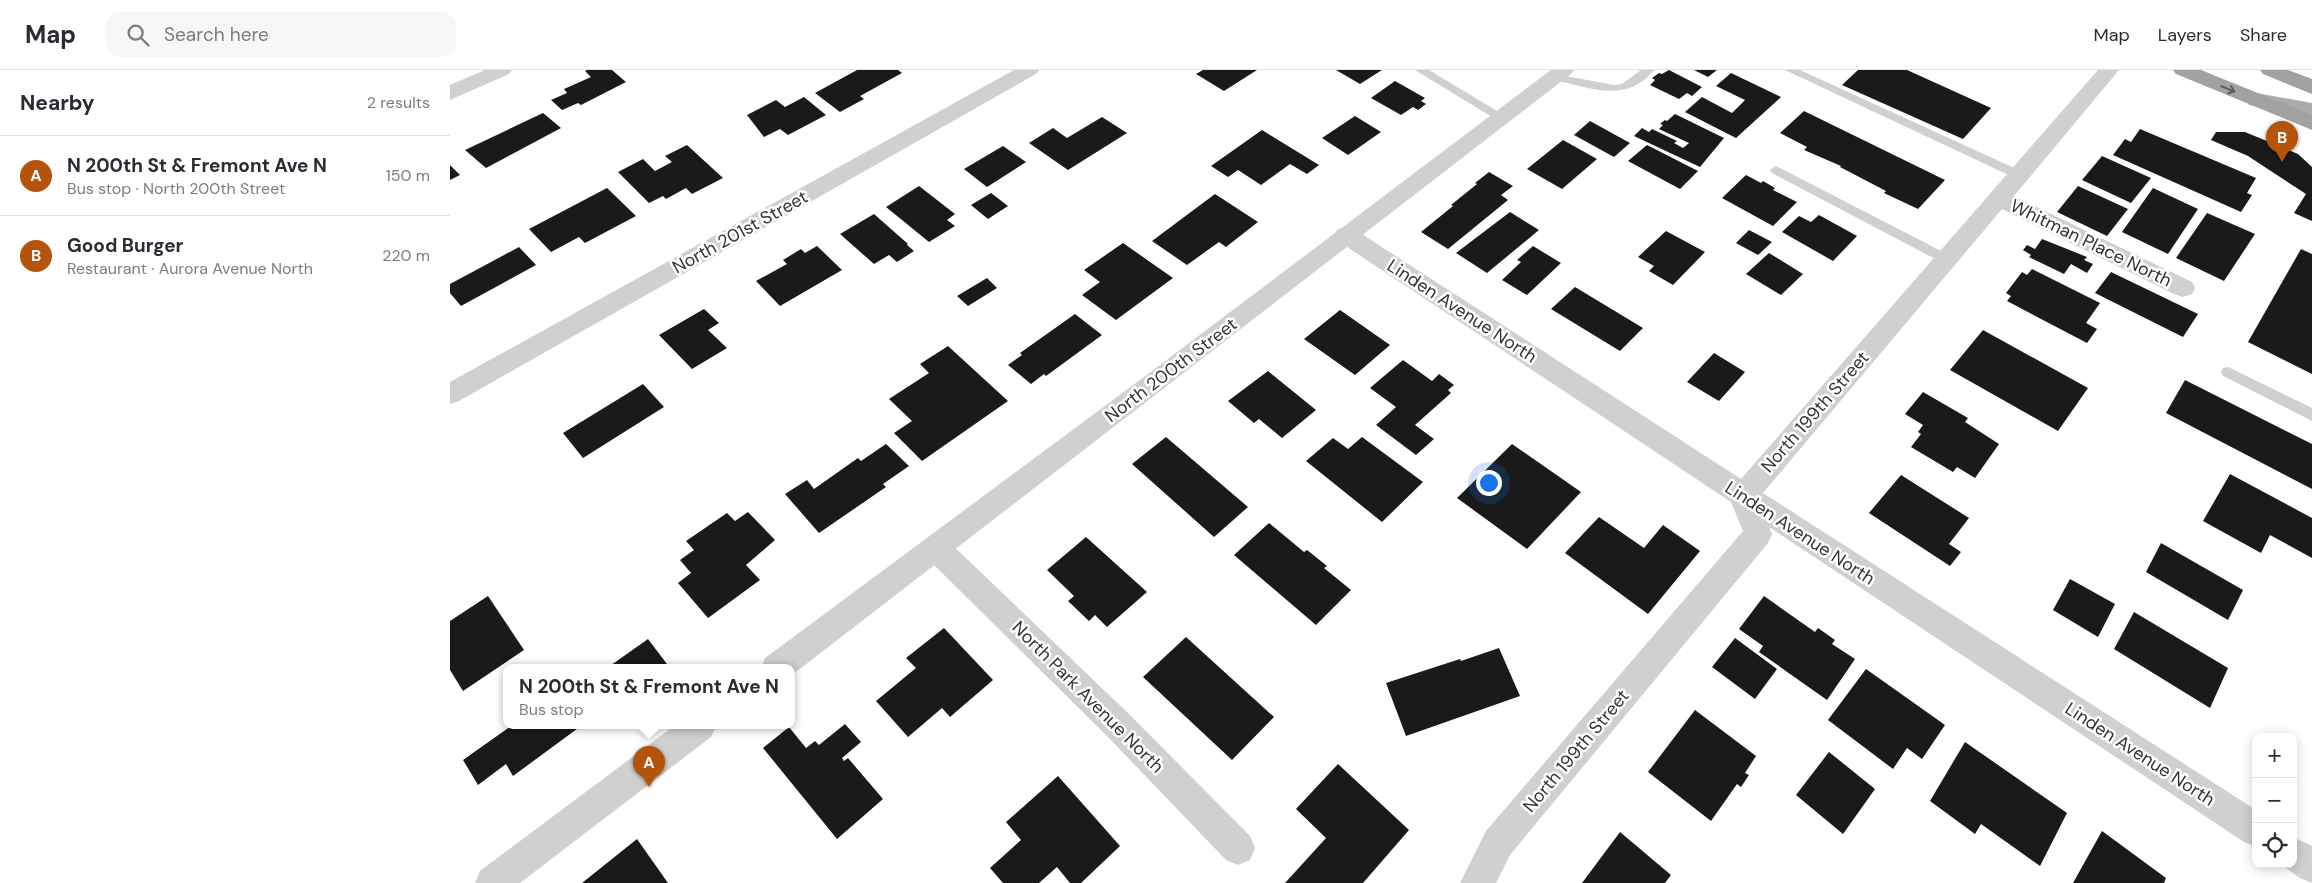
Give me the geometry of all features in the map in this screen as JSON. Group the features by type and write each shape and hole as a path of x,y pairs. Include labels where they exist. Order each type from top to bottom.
{"highway":[{"path":"2183,70 2312,123"},
{"path":"2270,70 2312,87"}],"main road":[{"path":"2256,100 2312,110"}],"street":[{"path":"450,93 502,70"},
{"name":"North 201st Street","path":"450,394 1029,70"},
{"name":"North 199th Street","path":"1477,883 1498,843 1758,534 1743,496 2109,70"},
{"name":"North 200th Street","path":"781,664 1161,378 1559,73"},
{"name":"Whitman Place North","path":"2000,198 2183,288"},
{"name":"Linden Avenue North","path":"1346,235 2252,827"},
{"name":"North Park Avenue North","path":"936,548 1119,726 1238,848"},
{"path":"492,883 696,729"},
{"path":"2297,857 2312,868 2306,883"}],"lane":[{"path":"1421,70 1502,117"},
{"path":"1559,73 1614,89 1625,87 1648,70"},
{"path":"1790,70 2019,175"},
{"path":"1776,170 1946,260"},
{"path":"2228,372 2312,414"}],"building":[{"path":"612,70 626,82 581,105 578,103 562,110 551,100 567,93 564,89 591,77 585,71"},
{"path":"857,70 898,70 902,73 860,96 864,99 840,112 815,93"},
{"path":"1203,70 1257,70 1224,91 1196,74"},
{"path":"1336,70 1382,70 1360,84"},
{"path":"1669,70 1702,87 1692,96 1687,93 1679,99 1650,85 1655,80 1652,78 1659,73 1662,74"},
{"path":"1694,70 1717,70 1708,77"},
{"path":"1858,70 1907,70 1991,108 1963,139 1842,85"},
{"path":"1731,73 1781,97 1736,138 1685,112 1702,97 1732,113 1745,100 1716,86"},
{"path":"1395,81 1425,98 1421,101 1426,104 1418,110 1413,107 1401,115 1371,98"},
{"path":"804,97 826,115 788,135 780,129 764,137 747,115 776,100 785,107"},
{"path":"1804,111 1945,180 1918,209 1884,193 1886,191 1841,166 1804,150 1807,147 1780,133"},
{"path":"543,113 561,128 486,168 465,150"},
{"path":"1675,114 1724,138 1700,167 1634,136 1642,128 1649,132 1652,129 1677,141 1674,143 1683,148 1689,143 1659,129 1663,125 1660,124"},
{"path":"1355,116 1381,132 1348,155 1322,138"},
{"path":"1102,117 1127,133 1068,170 1029,143 1053,128 1067,138"},
{"path":"1590,121 1630,143 1614,157 1574,135"},
{"path":"2140,129 2256,178 2247,193 2252,195 2241,212 2113,155 2125,139 2131,142"},
{"path":"1262,130 1319,165 1307,174 1290,164 1261,185 1238,170 1228,177 1211,166"},
{"path":"2216,132 2245,132 2298,154 2312,167 2312,221 2294,213 2306,194 2248,156 2211,140"},
{"path":"1563,140 1597,159 1562,189 1527,169"},
{"path":"687,145 723,178 692,194 686,188 666,199 663,196 649,203 618,172 643,159 655,171 672,162 665,156"},
{"path":"1647,145 1698,171 1680,189 1628,161"},
{"path":"1003,146 1026,162 987,187 964,169"},
{"path":"2102,156 2151,178 2131,203 2082,180"},
{"path":"450,165 460,175 450,180"},
{"path":"1489,172 1513,186 1501,195 1508,200 1448,249 1421,232 1453,206 1451,205"},
{"path":"1746,175 1761,183 1763,181 1775,188 1773,190 1797,202 1773,226 1722,198"},
{"path":"919,186 955,214 947,220 955,226 929,242 886,207"},
{"path":"2078,186 2128,209 2107,236 2057,212"},
{"path":"607,188 636,216 585,243 579,237 551,252 529,229"},
{"path":"2153,188 2198,209 2168,254 2122,232"},
{"path":"991,193 1008,206 988,219 971,205"},
{"path":"1215,194 1258,222 1226,247 1219,242 1187,265 1152,241"},
{"path":"1510,212 1539,230 1487,273 1456,253"},
{"path":"2207,213 2255,234 2224,281 2176,258"},
{"path":"874,214 914,251 897,262 889,255 874,264 840,234"},
{"path":"1819,215 1857,236 1833,261 1782,232 1799,216 1811,222"},
{"path":"1749,230 1772,242 1758,255 1736,243"},
{"path":"1666,231 1705,252 1673,285 1649,271 1654,266 1638,257"},
{"path":"2042,239 2087,257 2084,260 2093,264 2087,273 2071,264 2064,274 2029,257 2031,255 2023,250 2027,245 2035,249"},
{"path":"1123,243 1173,278 1116,320 1082,295 1100,282 1084,270"},
{"path":"817,246 842,270 780,306 756,281 787,264 783,260 801,249 805,253"},
{"path":"1533,246 1561,263 1527,295 1502,280 1521,262 1517,260"},
{"path":"519,247 536,265 461,306 450,293 450,284"},
{"path":"2301,249 2312,254 2312,374 2248,342"},
{"path":"1769,253 1803,274 1781,295 1746,274"},
{"path":"2032,269 2100,303 2086,323 2097,329 2087,343 2007,301 2011,296 2006,293 2022,272 2027,275"},
{"path":"2111,272 2198,314 2183,337 2095,293"},
{"path":"987,278 997,288 968,306 957,296"},
{"path":"1575,287 1643,328 1620,351 1551,309"},
{"path":"704,309 719,323 708,330 727,348 692,369 659,335"},
{"path":"1340,310 1390,345 1355,375 1304,339"},
{"path":"1075,314 1102,335 1046,376 1044,374 1031,384 1008,365 1022,355 1020,353"},
{"path":"1983,330 2088,388 2058,431 1950,370"},
{"path":"948,346 1008,401 922,461 894,433 912,421 889,399 929,373 920,364"},
{"path":"1714,353 1745,372 1719,401 1687,382"},
{"path":"1403,360 1432,381 1439,374 1454,385 1448,390 1451,393 1415,425 1434,439 1416,455 1376,425 1396,407 1370,388"},
{"path":"1268,371 1316,410 1282,438 1259,419 1254,423 1228,401"},
{"path":"2185,380 2312,444 2312,489 2166,413"},
{"path":"643,384 664,407 583,458 563,433"},
{"path":"1923,392 1968,418 1965,422 1999,444 1975,478 1957,467 1953,472 1911,447 1921,434 1918,432 1923,425 1905,414"},
{"path":"1166,437 1248,507 1214,537 1132,464"},
{"path":"1362,437 1423,482 1382,522 1306,461 1333,438 1348,449"},
{"path":"886,444 909,466 883,484 886,487 819,533 785,494 807,480 814,489 858,458 861,461"},
{"path":"1512,444 1581,492 1527,549 1457,498"},
{"path":"2230,474 2312,518 2312,558 2270,535 2261,553 2203,521"},
{"path":"1901,475 1969,518 1949,544 1961,552 1950,566 1869,513"},
{"path":"748,512 775,540 746,565 760,580 708,618 678,583 691,573 680,560 694,550 686,541 727,513 735,521"},
{"path":"1599,517 1644,548 1663,525 1700,551 1648,614 1565,553"},
{"path":"1269,523 1304,552 1307,550 1327,566 1324,568 1351,590 1316,625 1234,555"},
{"path":"1086,537 1147,592 1107,627 1095,615 1089,621 1068,601 1074,596 1047,570"},
{"path":"2161,543 2243,590 2228,620 2146,572"},
{"path":"2070,579 2115,604 2098,637 2053,610"},
{"path":"488,596 524,650 463,691 450,670 450,621"},
{"path":"1764,596 1815,632 1818,628 1835,640 1832,644 1855,659 1827,700 1759,652 1763,646 1739,629"},
{"path":"2134,612 2228,668 2210,708 2114,649"},
{"path":"944,628 993,680 950,717 942,708 908,737 876,701 916,668 906,658"},
{"path":"1186,637 1274,717 1232,760 1143,677"},
{"path":"1735,638 1777,669 1755,699 1712,667"},
{"path":"648,639 667,664 613,664"},
{"path":"1499,648 1520,696 1406,736 1386,683"},
{"path":"1866,669 1945,725 1922,759 1907,748 1893,769 1828,720"},
{"path":"1695,710 1756,756 1745,773 1749,775 1741,787 1737,784 1711,821 1648,772"},
{"path":"845,724 861,742 842,758 844,761 848,758 883,799 837,839 763,748 787,729 791,729 806,748 815,741 819,745"},
{"path":"507,729 577,729 513,776 506,764 478,785 463,760"},
{"path":"1965,742 2067,813 2040,866 1981,824 1975,834 1930,801"},
{"path":"1829,752 1875,789 1843,834 1796,795"},
{"path":"1338,764 1409,830 1363,883 1285,883 1326,838 1296,809"},
{"path":"1058,776 1120,846 1081,883 1070,883 1057,867 1039,883 1003,883 990,868 1021,840 1006,822"},
{"path":"2102,831 2166,878 2164,883 2073,883"},
{"path":"1620,832 1671,875 1665,883 1582,883"},
{"path":"637,839 668,883 582,883"}],"place":[{"name":"Good Burger","path":"2282,162"},
{"name":"N 200th St & Fremont Ave N","path":"649,787"}]}
